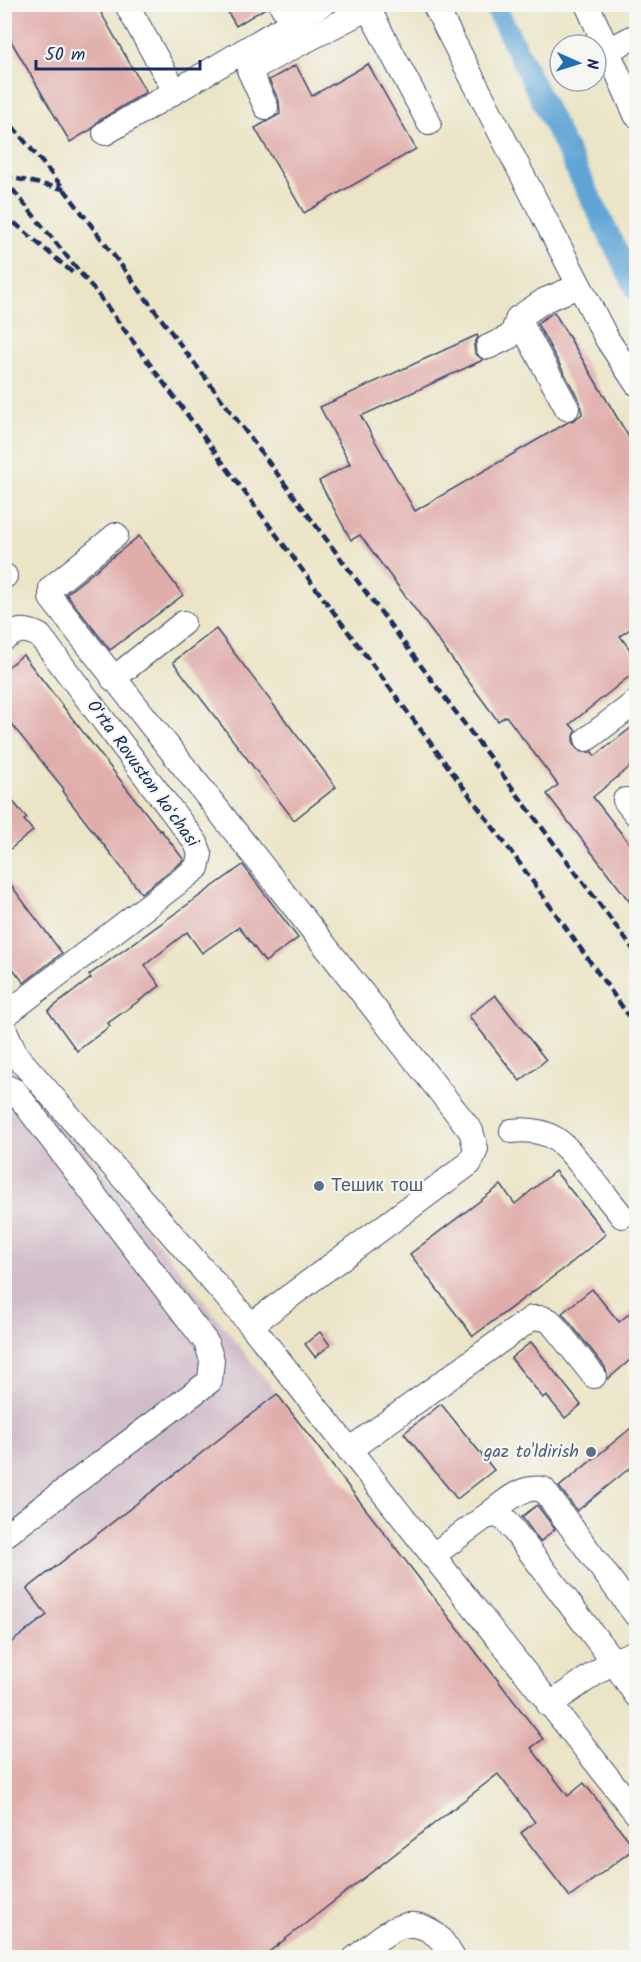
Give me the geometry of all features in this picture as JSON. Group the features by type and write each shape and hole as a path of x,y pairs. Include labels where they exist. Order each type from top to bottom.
{"street":[{"path":"105,133 323,4"},
{"path":"434,4 606,339 636,382"},
{"path":"586,4 600,33"},
{"path":"266,107 249,70 372,6 429,123"},
{"path":"129,9 175,91"},
{"path":"636,36 608,50 636,115"},
{"path":"488,347 509,337 518,318 545,300 579,286"},
{"path":"518,318 567,408"},
{"path":"116,535 51,588 51,598 471,1131 476,1149 470,1163 251,1325"},
{"path":"113,679 183,623"},
{"name":"Oʻrta Rovuston koʻchasi","path":"4,639 15,631 28,629 40,636 196,843 200,854 197,868 4,1016"},
{"path":"587,739 636,702"},
{"path":"4,1028 16,1054 251,1325 636,1813"},
{"path":"4,1086 15,1091 206,1342 212,1360 210,1381 4,1536"},
{"path":"512,1131 528,1129 544,1133 564,1144 622,1216"},
{"path":"349,1450 532,1318 550,1321 594,1376"},
{"path":"432,1556 522,1490 533,1487 543,1489 636,1615"},
{"path":"485,1517 497,1515 506,1520 613,1661 636,1695"},
{"path":"549,1705 613,1661 636,1652"},
{"path":"355,1958 398,1925 419,1925 437,1935 453,1958"}],"shaded area":[{"path":"10,1055 277,1394 567,1795 584,1783 635,1848 570,1897 521,1833 534,1821 498,1774 5,1958 4,1059"}],"building":[{"path":"4,4 96,4 146,92 98,121 92,129 70,142 4,29"},
{"path":"223,4 267,4 267,7 236,26"},
{"path":"368,64 416,149 304,213 255,128 280,114 279,101 269,80 296,65 312,96"},
{"path":"554,312 636,449 636,625 620,636 636,658 636,671 570,724 576,731 573,740 576,748 582,752 592,752 595,756 636,724 636,762 593,797 636,852 636,910 547,794 558,785 506,716 498,721 360,535 351,540 319,481 350,464 320,407 477,335 474,345 475,353 483,360 361,416 415,511 574,420 582,414 580,402 537,323"},
{"path":"139,536 183,595 110,650 66,594"},
{"path":"216,629 336,787 294,820 173,662"},
{"path":"23,655 184,860 141,893 62,791 64,789 4,715 4,670"},
{"path":"4,791 27,818 24,820 33,831 4,854"},
{"path":"243,865 298,938 265,962 239,927 202,953 187,932 145,965 160,986 108,1023 110,1026 77,1051 48,1011 91,978 89,975"},
{"path":"4,876 62,953 24,983 4,957"},
{"path":"495,995 546,1060 520,1081 469,1016"},
{"path":"555,1171 606,1234 565,1268 473,1336 410,1254 501,1185 515,1204"},
{"path":"592,1289 619,1322 636,1308 636,1355 608,1379 605,1367 562,1313"},
{"path":"320,1332 330,1345 315,1357 305,1344"},
{"path":"531,1342 581,1405 565,1418 546,1395 543,1398 511,1358"},
{"path":"277,1394 543,1739 531,1748 568,1796 584,1783 635,1848 570,1897 521,1833 535,1822 498,1774 261,1958 4,1958 4,1648 47,1615 27,1589"},
{"path":"441,1404 494,1470 457,1499 404,1433"},
{"path":"636,1424 636,1463 577,1511 559,1487"},
{"path":"537,1505 555,1529 540,1542 522,1517"}],"waterway":[{"path":"494,4 636,289"}],"railway":[{"path":"4,116 64,189 636,953"},
{"path":"4,176 64,189"},
{"path":"4,179 100,297 518,861 636,1026"},
{"path":"4,214 73,273"}],"place":[{"name":"Тешик тош","path":"319,1186"},
{"name":"gaz to'ldirish","path":"591,1452"}]}
